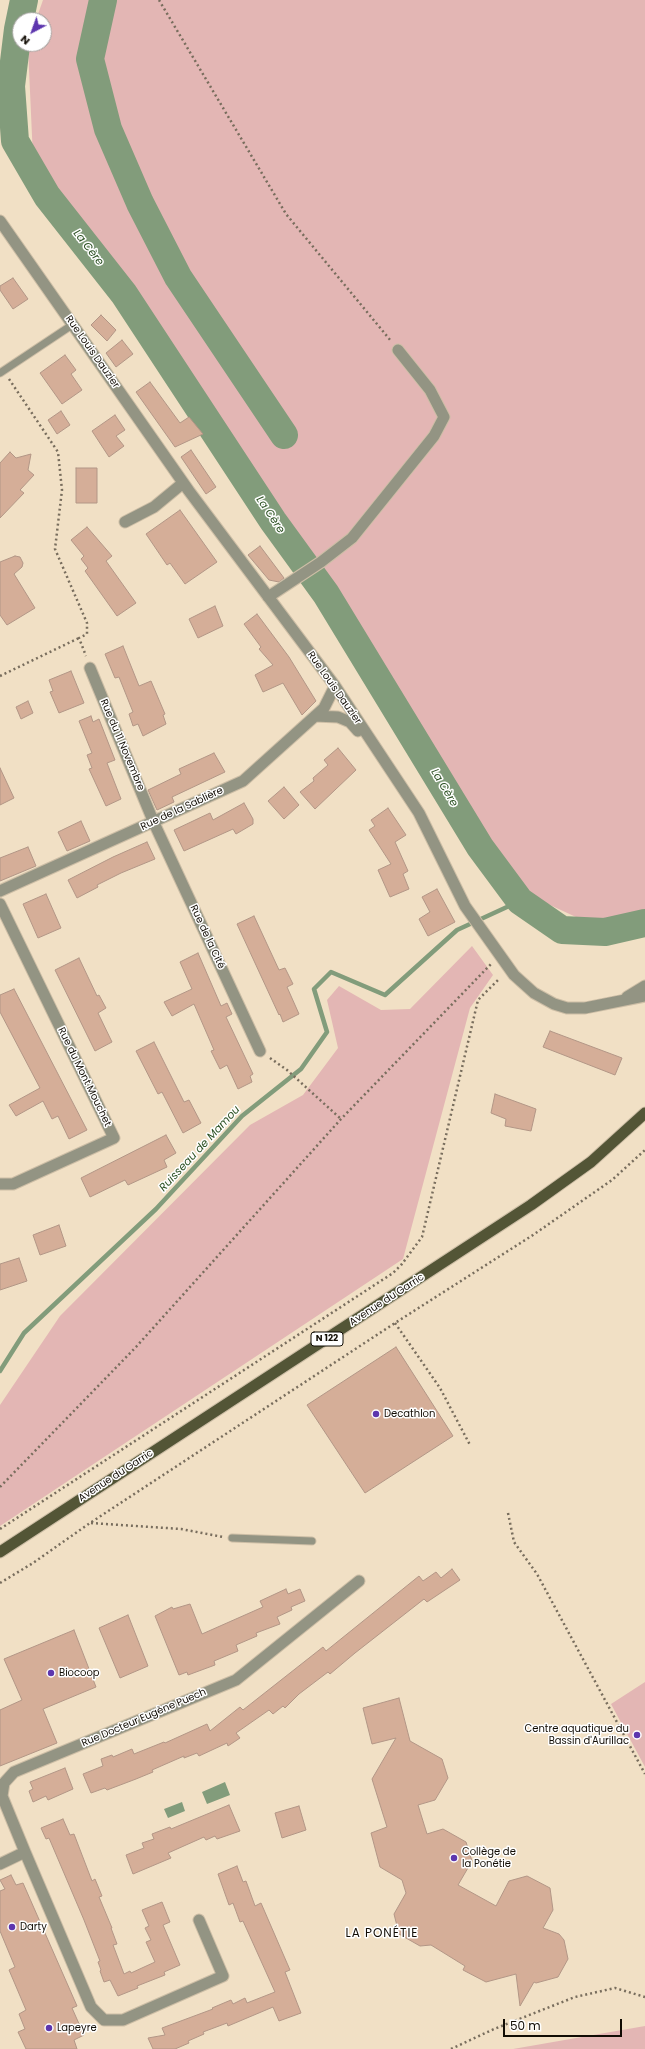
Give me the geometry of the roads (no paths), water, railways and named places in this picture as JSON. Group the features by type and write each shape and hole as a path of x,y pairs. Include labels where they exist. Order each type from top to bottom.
{"main road":[{"name":"Avenue du Garric","path":"0,1552 531,1205 591,1162 645,1113"}],"street":[{"name":"Rue Louis Dauzier","path":"0,221 183,483 334,686 419,813 465,906 489,942 514,975 534,993 554,1004 568,1008 585,1008 625,999"},
{"path":"268,597 307,572 352,538 434,436 444,417 430,390 398,350"},
{"path":"125,522 154,507 183,483"},
{"name":"Rue du 11 Novembre","path":"90,668 154,823"},
{"name":"Rue de la Sablière","path":"0,892 154,823 243,781 315,716 328,702 334,686"},
{"path":"315,716 330,716 350,722 383,758"},
{"name":"Rue de la Cité","path":"154,823 260,1051"},
{"name":"Rue du Mont Mouchet","path":"0,904 114,1138 12,1184 0,1184"},
{"path":"625,999 645,986"},
{"path":"625,999 645,996"},
{"name":"Rue Docteur Eugène Puech","path":"200,1920 223,1976 123,2020 104,2020 91,2007 25,1852 2,1796 4,1783 14,1772 236,1680 359,1581"},
{"path":"0,1864 25,1852"}],"lane":[{"path":"1,372 72,325"},
{"path":"232,1538 312,1542"}],"waterway":[{"name":"La Cère","path":"24,0 18,29 11,86 15,141 47,196 124,294 273,521 326,594 480,847 520,901 562,930 605,932 645,923"},
{"name":"La Cère","path":"103,0 90,59 108,129 140,203 178,277 284,435"},
{"name":"Ruisseau de Mamou","path":"0,1371 24,1333 156,1209 242,1116 301,1069 327,1032 314,989 331,972 385,995 457,930 520,901"}],"place":[{"name":"Decathlon","path":"376,1414"},
{"name":"Biocoop","path":"51,1673"},
{"name":"Centre aquatique du Bassin d'Aurillac","path":"637,1735"},
{"name":"Collège de la Ponétie","path":"454,1858"},
{"name":"Darty","path":"12,1927"},
{"name":"Lapeyre","path":"49,2028"}],"district":[{"name":"LA PONÉTIE","path":"382,1934"}]}
